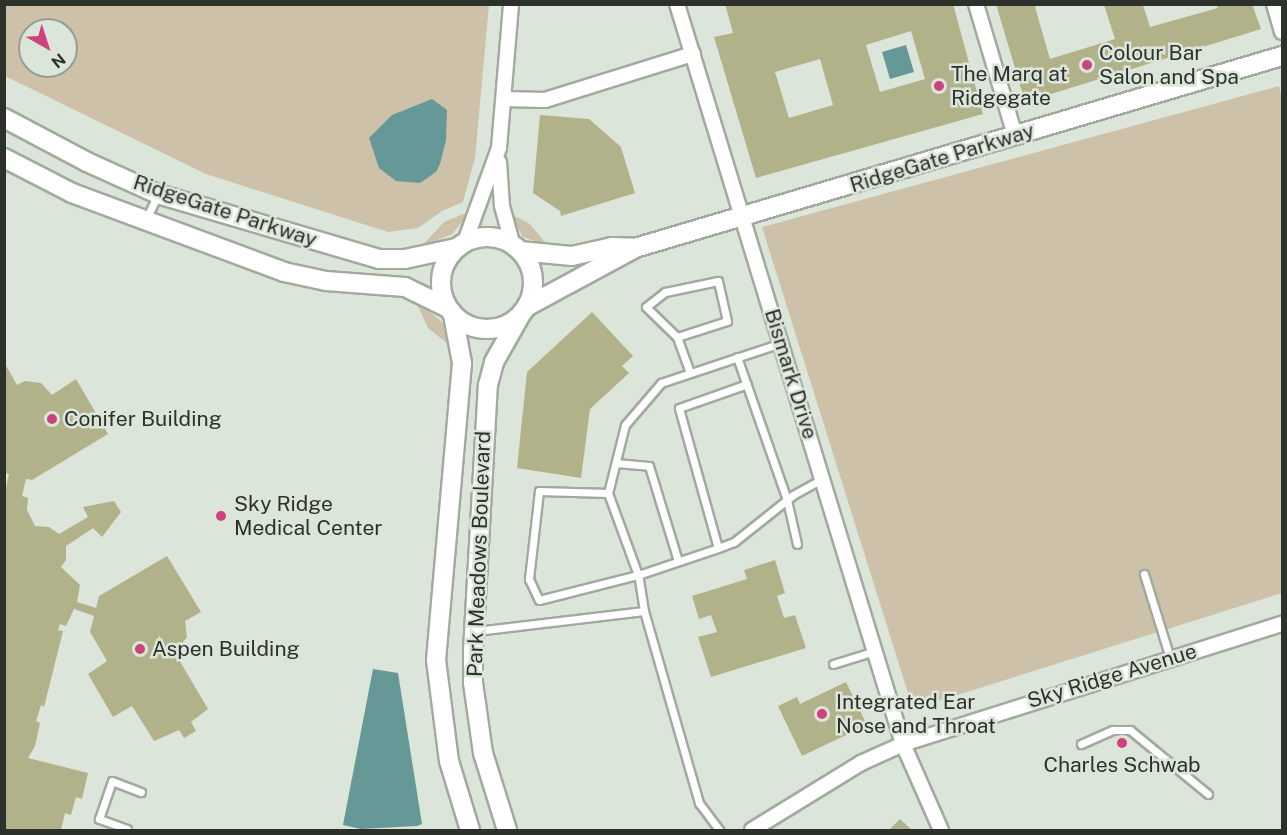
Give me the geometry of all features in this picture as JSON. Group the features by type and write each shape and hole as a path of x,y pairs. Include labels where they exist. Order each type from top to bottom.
{"main road":[{"name":"RidgeGate Parkway","path":"4,158 72,193 284,272 326,281 405,287 449,311 470,327 491,329 635,248 1282,56"},
{"name":"RidgeGate Parkway","path":"4,118 87,162 158,194 380,260 405,259 486,237 516,248 572,256 612,247 635,248"},
{"path":"449,311 441,276 460,245"},
{"path":"516,248 532,275 523,311"},
{"name":"Park Meadows Boulevard","path":"449,311 462,363 436,660 449,761 470,831"},
{"name":"Park Meadows Boulevard","path":"507,831 483,753 473,683 474,631 488,386 494,362 523,311"}],"street":[{"path":"511,4 499,148 502,206 516,248"},
{"name":"Bismark Drive","path":"677,4 903,744 941,831"},
{"path":"976,4 1015,136"},
{"path":"1274,4 1282,32"},
{"path":"504,99 545,100 693,54"},
{"path":"460,245 499,148"},
{"name":"Sky Ridge Avenue","path":"752,831 861,763 903,744 1282,624"}],"lane":[{"path":"145,222 158,194"},
{"path":"677,337 727,321 718,281 665,292 646,307 677,337 690,372"},
{"path":"719,831 699,802 644,611 638,575 608,493 625,425 661,383 781,343"},
{"path":"737,357 787,500 797,544"},
{"path":"718,548 679,408 747,384"},
{"path":"616,463 649,466 678,561"},
{"path":"608,493 539,491 529,579 539,600 638,575 734,542 787,500 822,479"},
{"path":"1144,574 1170,658"},
{"path":"474,631 644,611"},
{"path":"832,664 875,651"},
{"path":"1081,744 1113,730 1130,730 1208,794"},
{"path":"128,828 99,819 112,781 141,792"}],"shaded area":[{"path":"4,5 489,5 475,158 463,202 442,211 418,228 388,232 206,174 5,76"},
{"path":"1279,86 1282,100 1282,593 913,709 762,227"},
{"path":"471,211 452,234 421,247 444,222"},
{"path":"509,213 530,224 548,246 523,237"},
{"path":"415,300 442,322 453,348 428,328"}],"water":[{"path":"906,45 914,72 890,79 882,52"},
{"path":"432,99 447,110 446,140 440,164 436,172 420,183 396,181 379,168 369,138 392,115"},
{"path":"373,669 398,673 422,824 417,826 361,829 343,825"}],"building":[{"name":"The Marq at Ridgegate","path":"725,4 953,4 983,114 756,178 714,37 733,33","holes":["911,31 925,79 880,92 866,45","820,59 833,105 789,118 775,72"]},
{"path":"996,4 1041,4 1035,7 1050,59 1115,39 1104,5 1143,5 1150,27 1218,8 1216,4 1252,4 1261,29 1025,102"},
{"path":"540,115 589,119 621,147 635,193 561,216 560,211 533,193"},
{"path":"592,312 633,356 622,366 629,373 590,409 581,478 517,468 527,372"},
{"path":"4,362 17,385 25,381 41,383 52,395 76,379 108,434 32,480 26,479 22,496 28,498 27,510 35,526 49,527 59,534 88,517 83,507 114,501 121,512 102,537 93,528 66,546 66,560 61,567 80,585 77,602 96,608 99,596 167,556 201,612 185,621 187,637 175,653 208,709 191,722 196,731 184,738 179,730 154,741 132,706 113,717 88,674 107,661 90,632 94,616 74,609 66,626 60,624 58,630 63,631 44,707 41,705 36,721 40,723 35,746 28,758 88,773 82,799 76,797 71,815 65,813 61,830 4,830 4,495 9,474 4,473"},
{"path":"775,560 785,593 777,596 784,618 795,615 806,648 711,677 698,637 717,632 711,615 699,619 692,596 747,579 744,570"},
{"path":"846,682 867,725 802,756 778,706 797,697 800,704"},
{"path":"900,819 912,830 889,830"}],"place":[{"name":"Colour Bar Salon and Spa","path":"1087,65"},
{"name":"The Marq at Ridgegate","path":"939,86"},
{"name":"Conifer Building","path":"52,419"},
{"name":"Sky Ridge Medical Center","path":"221,516"},
{"name":"Aspen Building","path":"140,649"},
{"name":"Integrated Ear Nose and Throat","path":"822,714"},
{"name":"Charles Schwab","path":"1122,743"}]}
